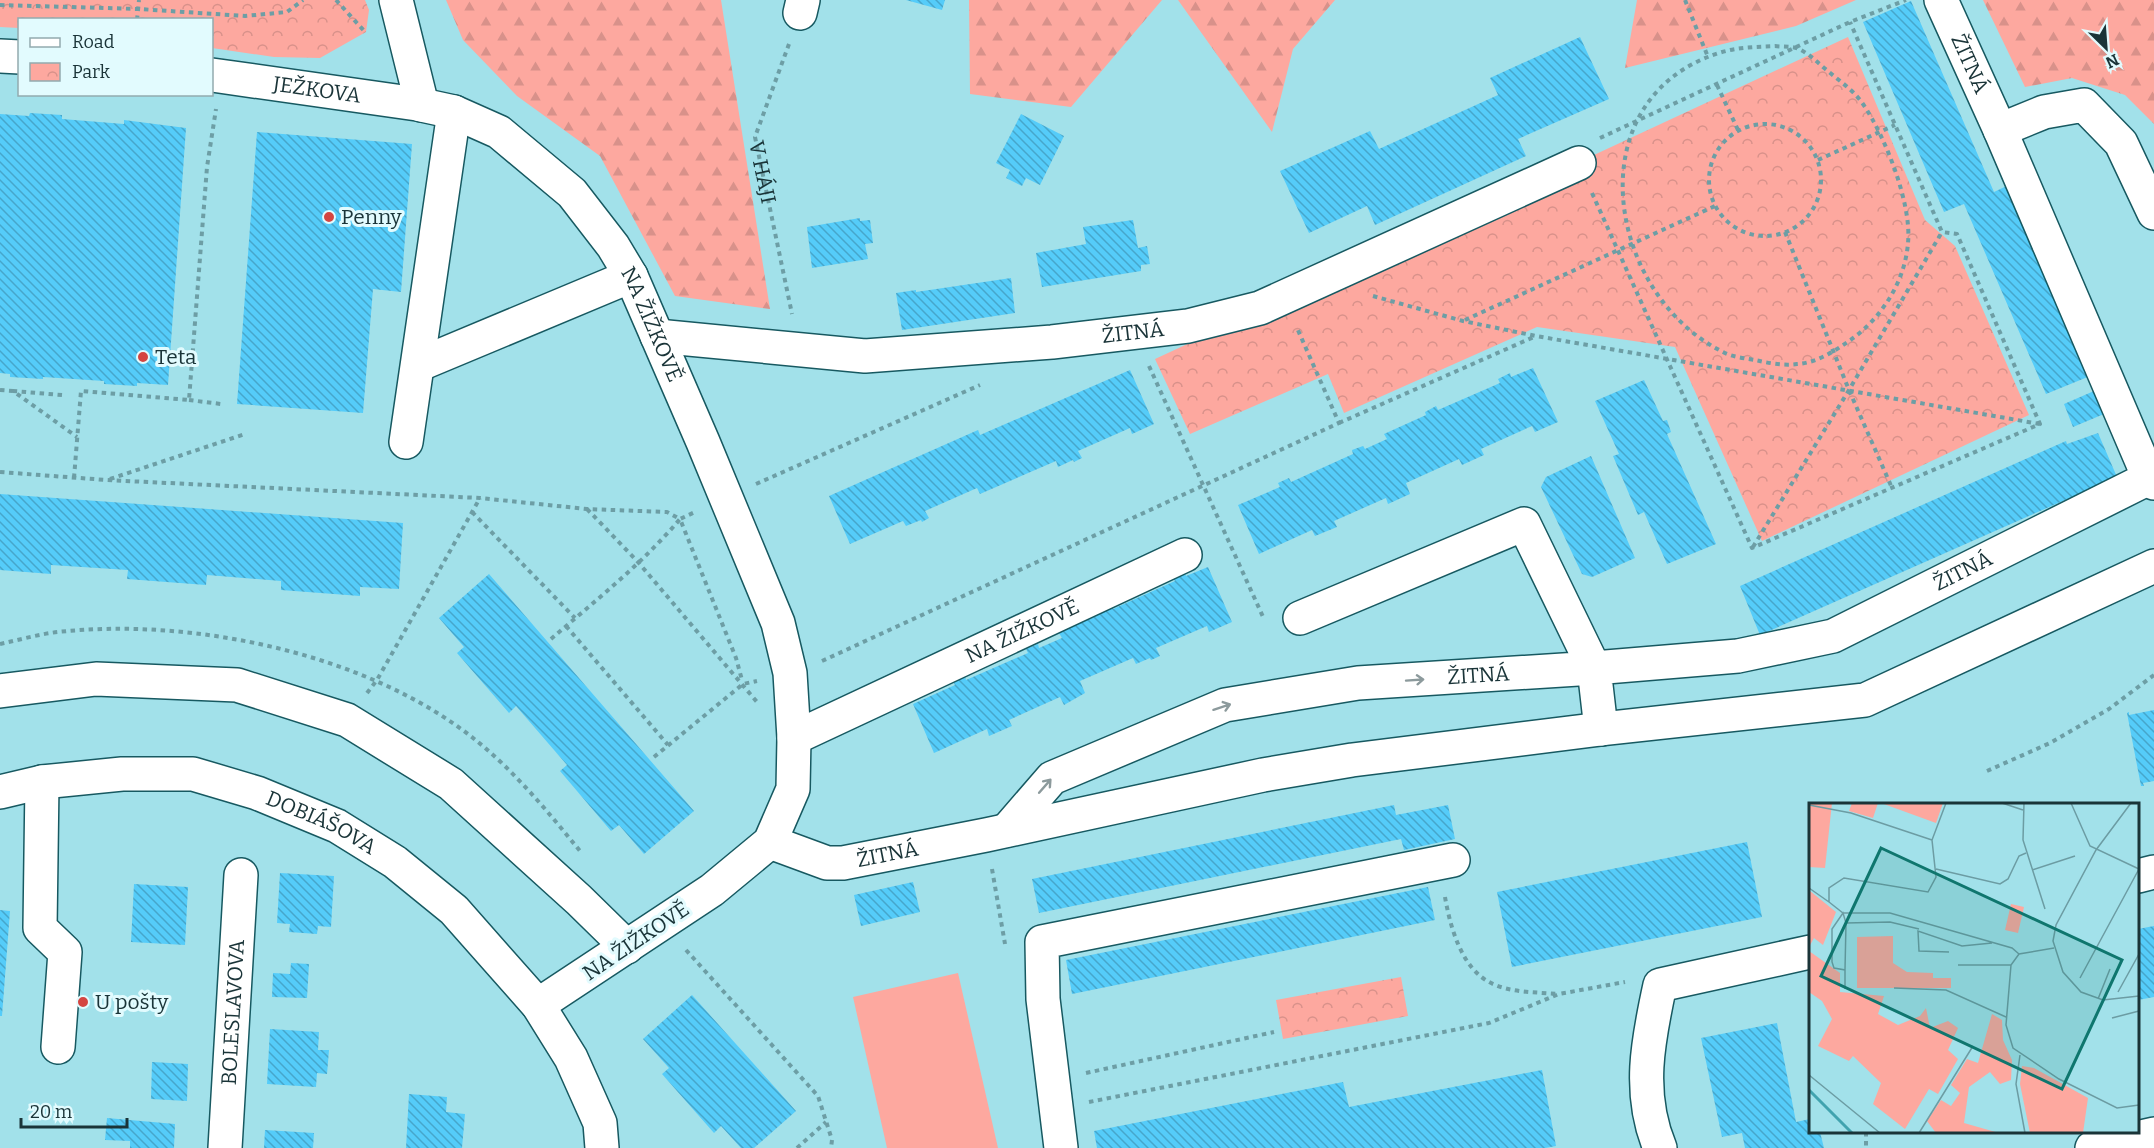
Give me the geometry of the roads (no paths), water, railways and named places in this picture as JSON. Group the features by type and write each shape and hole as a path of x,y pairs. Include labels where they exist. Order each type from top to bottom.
{"street":[{"path":"396,0 422,105"},
{"name":"ŽITNÁ","path":"1007,830 1052,778 1225,705 1358,683 1738,656 1833,636 2152,481 2000,130 1941,0"},
{"path":"0,56 18,57"},
{"name":"JEŽKOVA","path":"216,75 422,105"},
{"name":"NA ŽIŽKOVĚ","path":"422,105 454,112 500,132 572,193 613,246 631,276 726,497 778,623 790,673 794,738 793,789 770,842 712,890 538,1005"},
{"path":"2000,130 2044,112 2084,105 2121,143 2154,213"},
{"path":"406,442 454,112"},
{"name":"ŽITNÁ","path":"657,336 865,356 1052,342 1188,326 1260,308 1579,163"},
{"path":"418,365 631,276"},
{"path":"1300,618 1524,524 1594,668 1601,729"},
{"name":"NA ŽIŽKOVĚ","path":"794,738 1185,555"},
{"name":"ŽITNÁ","path":"770,842 827,863 843,863 986,836 1263,775 1352,760 1601,729 1865,700 2154,567"},
{"path":"0,691 96,679 237,685 347,720 451,784 579,900 627,947"},
{"name":"DOBIÁŠOVA","path":"0,791 42,782 122,774 193,774 257,793 337,826 394,862 454,910 538,1005"},
{"path":"42,782 40,928 65,952 58,1047"},
{"path":"1060,1145 1043,999 1042,942 1445,861"},
{"path":"2139,876 2154,872"},
{"name":"BOLESLAVOVA","path":"225,1148 241,875"},
{"path":"1660,1148 1652,1127 1646,1090 1646,1059 1660,985 1809,952"},
{"path":"538,1005 571,1058 600,1123 602,1148"},
{"path":"2092,1148 2154,1134"}],"place":[{"name":"Penny","path":"329,217"},
{"name":"Teta","path":"143,357"},
{"name":"U pošty","path":"83,1002"}]}
